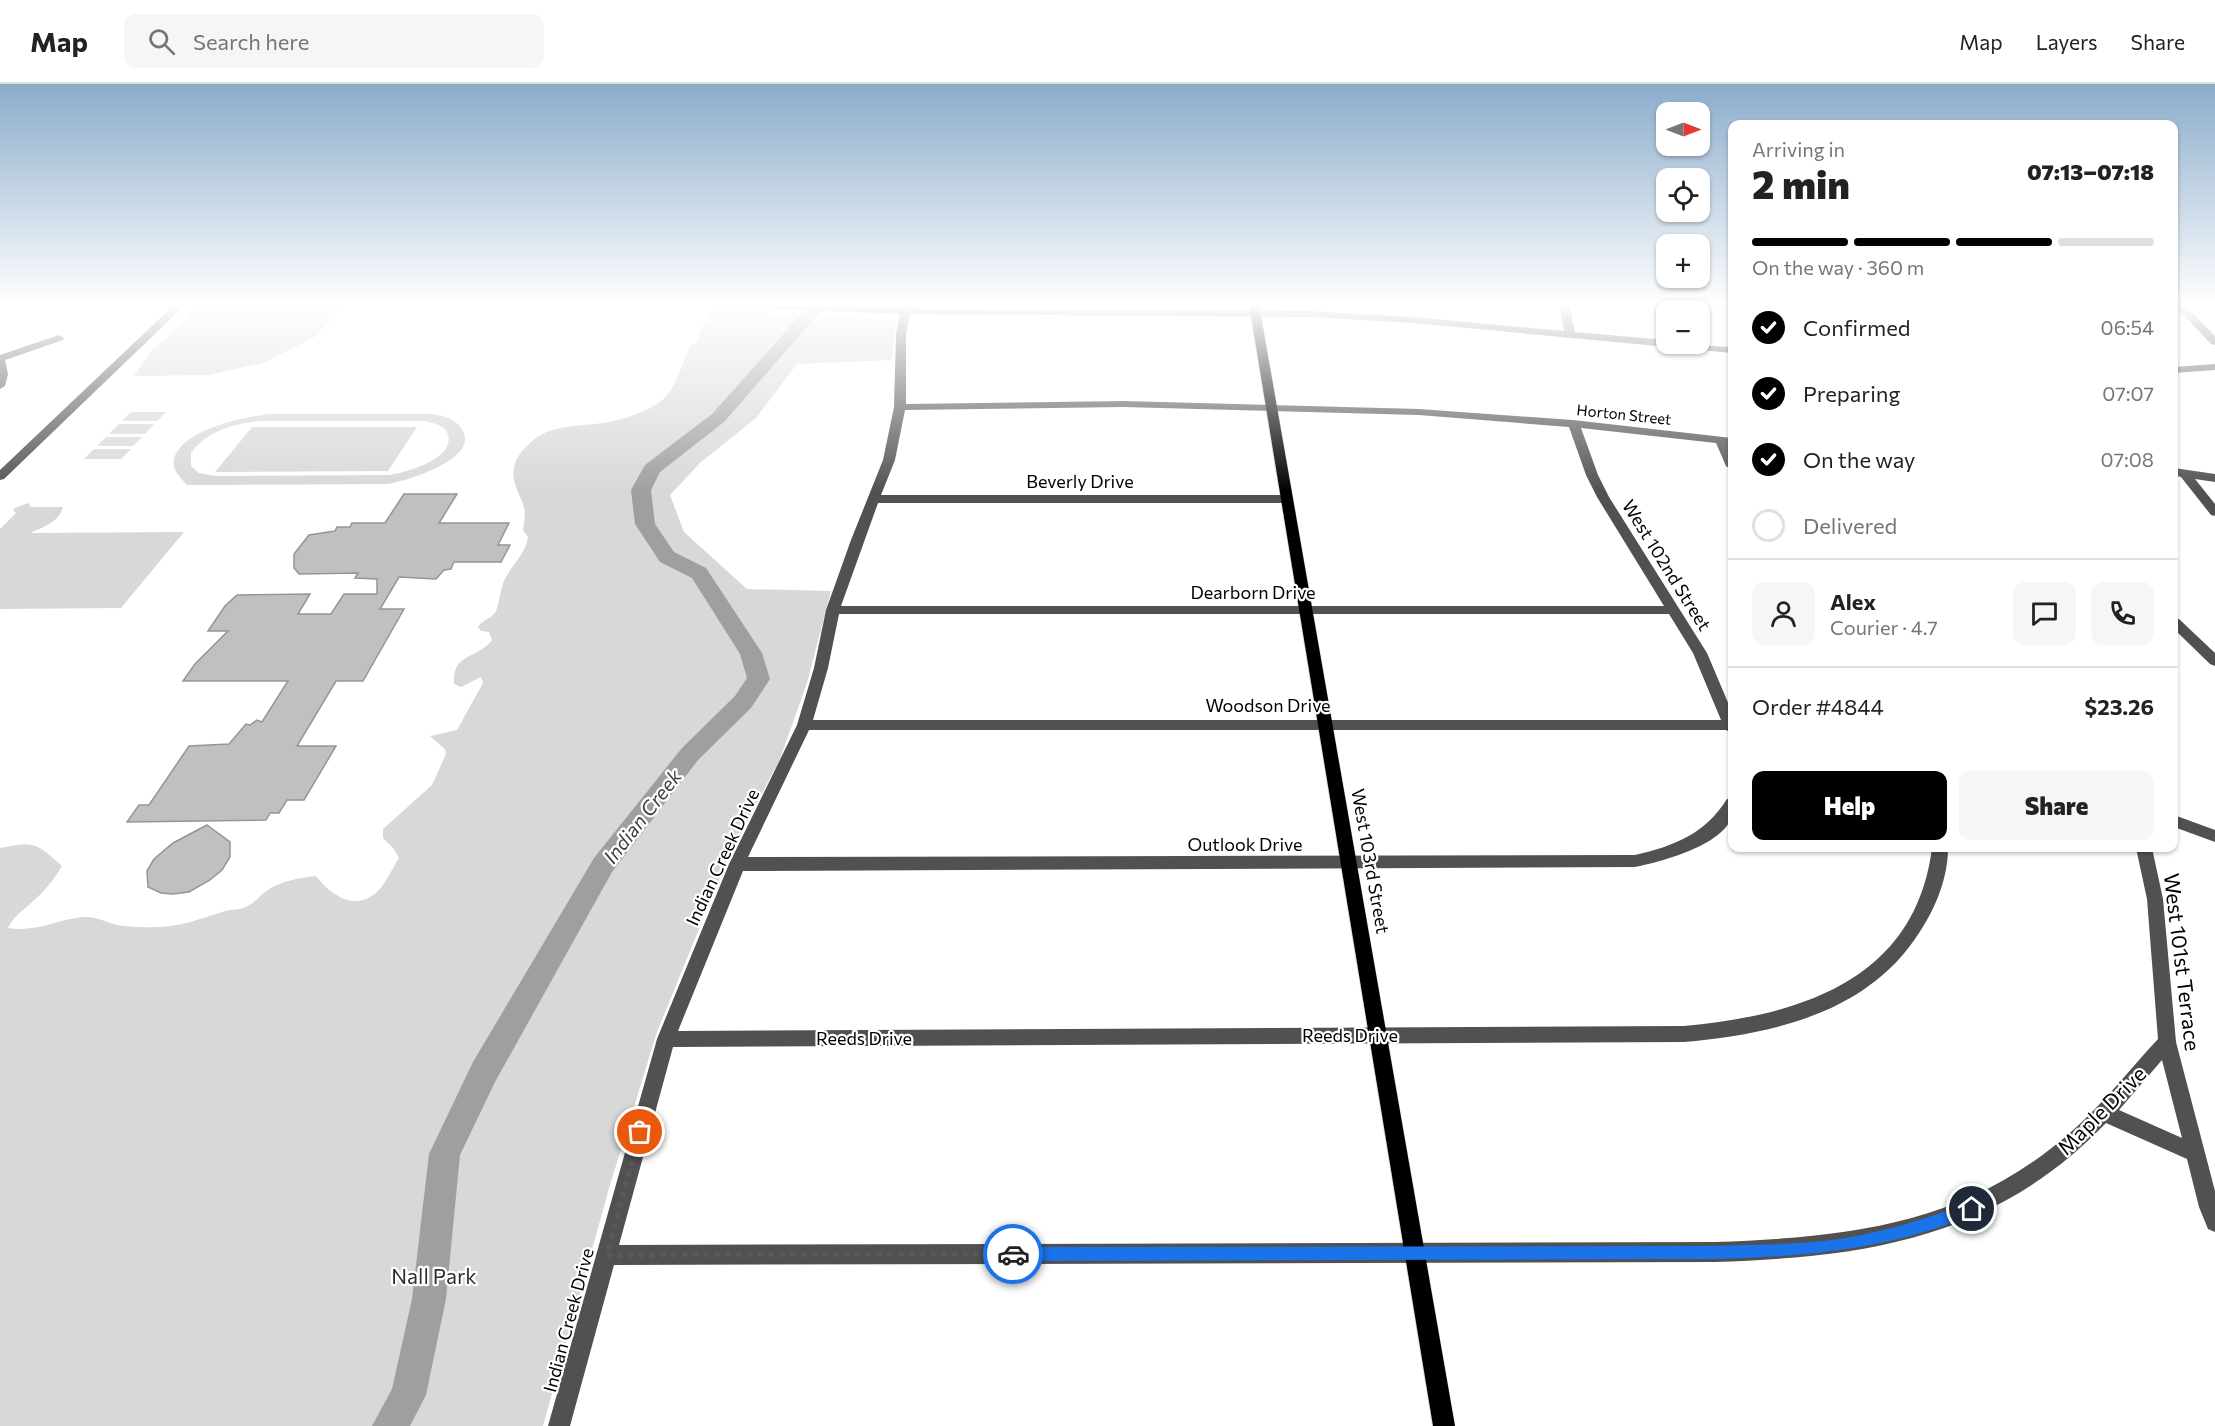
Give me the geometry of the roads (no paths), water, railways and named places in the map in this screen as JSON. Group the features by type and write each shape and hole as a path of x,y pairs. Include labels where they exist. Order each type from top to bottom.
{"main road":[{"name":"West 103rd Street","path":"1264,367 1444,1426"}],"street":[{"path":"0,386 3,374 2,367"},
{"path":"0,476 115,367"},
{"name":"Indian Creek Drive","path":"559,1426 666,1039 737,864 804,725 821,668 833,610 856,540 889,460 900,407 901,367"},
{"path":"2178,370 2215,367"},
{"name":"Horton Street","path":"900,407 1045,403 1419,412 1573,423 1728,440"},
{"name":"West 102nd Street","path":"1573,423 1592,475 1603,497 1700,653 1728,717"},
{"path":"1720,439 1728,457"},
{"path":"2179,473 2215,478"},
{"path":"2179,473 2215,512"},
{"name":"Beverly Drive","path":"873,499 1287,499"},
{"name":"Dearborn Drive","path":"833,610 1674,610"},
{"path":"2178,626 2215,661"},
{"name":"Woodson Drive","path":"804,725 1728,726"},
{"name":"Outlook Drive","path":"737,864 1635,861 1681,849 1697,841 1714,829 1728,809"},
{"path":"2178,822 2215,836"},
{"name":"Reeds Drive","path":"666,1039 1684,1034 1756,1026 1797,1014 1834,999 1866,980 1895,954 1914,931 1928,903 1935,882 1939,852"},
{"name":"West 101st Terrace","path":"2145,852 2155,899 2167,1042 2209,1207 2215,1222"},
{"name":"Maple Drive","path":"607,1255 1715,1252 1794,1250 1856,1243 1922,1227 1972,1209 2013,1187 2077,1139 2167,1042"},
{"path":"2102,1112 2195,1153"}],"waterway":[{"name":"Indian Creek","path":"390,1426 408,1395 429,1299 445,1154 484,1072 603,865 690,754 743,702 759,679 751,653 699,573 667,557 645,524 641,490 652,469 718,418 764,367"}],"park label":[{"name":"Nall Park","path":"434,1275"}]}
